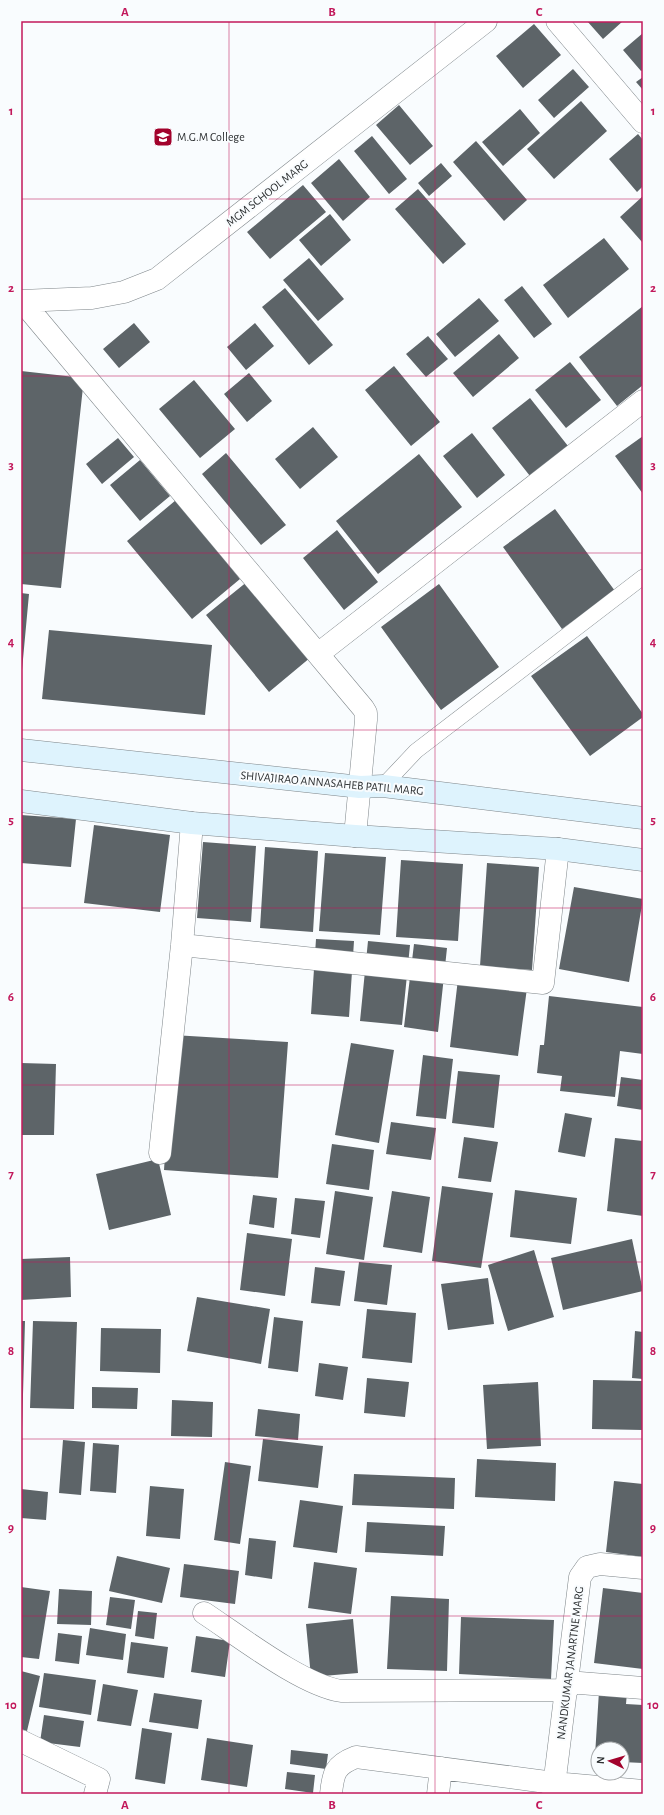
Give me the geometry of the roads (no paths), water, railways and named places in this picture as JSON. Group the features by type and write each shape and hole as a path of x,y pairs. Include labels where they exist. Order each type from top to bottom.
{"main road":[{"name":"SHIVAJIRAO ANNASAHEB PATIL MARG","path":"21,750 360,787 383,786 643,818"},
{"path":"21,800 192,823 355,836 558,849 643,860"}],"street":[{"name":"MGM SCHOOL MARG","path":"21,301 92,298 124,292 157,279 486,21"},
{"path":"557,21 643,122"},
{"path":"21,301 366,713 355,836"},
{"path":"318,654 643,402"},
{"path":"160,1153 182,945 192,823"},
{"path":"182,945 543,983 558,849"},
{"name":"NANDKUMAR JANARTNE MARG","path":"554,1788 580,1577 587,1567 600,1564 643,1568"},
{"path":"204,1613 288,1668 327,1688 341,1691 567,1686 643,1688"},
{"path":"21,1742 99,1779 95,1794"},
{"path":"331,1794 333,1775 344,1762 356,1757 441,1768 554,1788 643,1792"},
{"path":"438,1794 441,1768"}],"lane":[{"path":"383,786 416,751 643,578"}],"place":[{"name":"M.G.M College","path":"163,137"}]}
